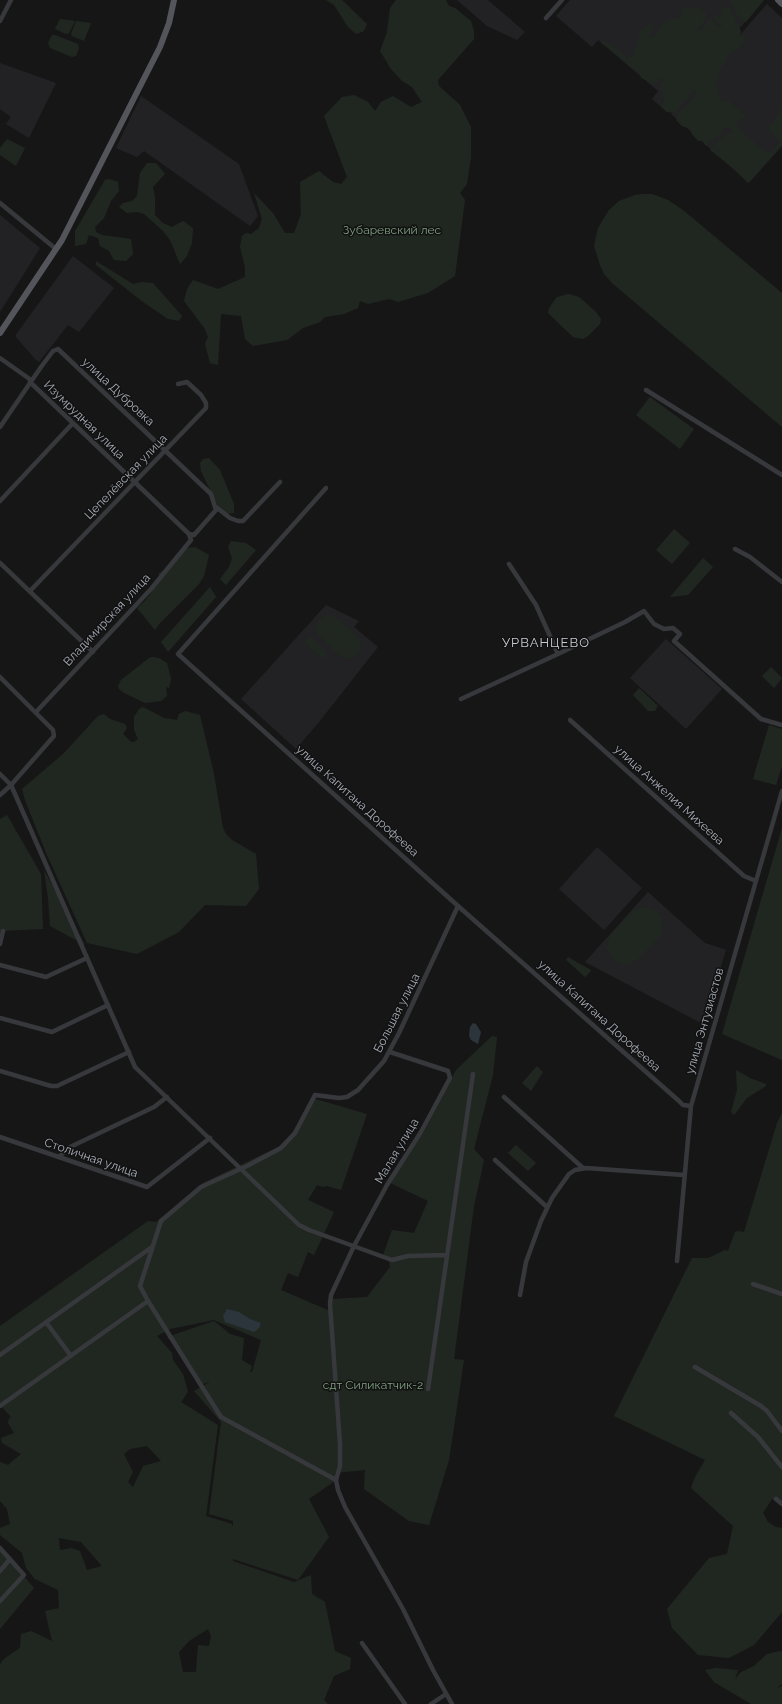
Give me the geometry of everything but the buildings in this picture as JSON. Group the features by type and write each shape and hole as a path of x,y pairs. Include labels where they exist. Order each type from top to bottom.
{"main road":[{"path":"778,0 782,4"},
{"path":"0,333 54,252 160,47 170,23 174,3"}],"street":[{"path":"0,21 11,0"},
{"path":"546,18 562,0"},
{"path":"0,203 54,252"},
{"name":"улица Дубровка","path":"30,381 52,351 58,349 211,494 214,506 230,518 243,521 280,482"},
{"name":"Изумрудная улица","path":"0,358 30,381 189,534 191,540"},
{"path":"0,427 30,381"},
{"name":"Цепелёвская улица","path":"30,591 206,408 206,403 201,395 187,382 178,384"},
{"path":"646,390 782,475"},
{"path":"0,501 73,423"},
{"name":"улица Капитана Дорофеева","path":"326,488 178,654 458,906 683,1105 691,1106"},
{"path":"189,534 194,535 203,525 216,510 214,506"},
{"name":"Владимирская улица","path":"36,712 151,589 191,540"},
{"path":"735,549 750,557 782,582"},
{"path":"0,563 93,652"},
{"path":"509,564 536,605 558,654"},
{"path":"461,700 625,622 644,611 654,624 664,629 673,628 680,634 674,641 761,719 782,725"},
{"path":"0,677 53,730 54,736 0,795"},
{"name":"улица Анжелия Михеева","path":"570,720 744,876 756,881"},
{"path":"0,774 11,784 135,1067 242,1168 299,1225 392,1260 408,1256 447,1255"},
{"name":"улица Энтузиастов","path":"677,1261 691,1106 782,791"},
{"name":"Большая улица","path":"242,1168 281,1148 295,1133 315,1095 339,1098 347,1097 354,1093 384,1061 390,1052 458,906"},
{"path":"0,944 4,931"},
{"path":"0,965 46,977 87,958"},
{"path":"0,1018 52,1032 108,1005"},
{"path":"0,1071 51,1086 57,1086 129,1052"},
{"name":"Малая улица","path":"336,1480 340,1466 340,1444 330,1304 331,1295 354,1246 387,1185 421,1132 450,1078 448,1071 390,1052"},
{"path":"428,1389 473,1074"},
{"path":"59,1157 68,1148 154,1107 167,1097"},
{"path":"504,1097 583,1168"},
{"name":"Столичная улица","path":"0,1136 147,1187 210,1138"},
{"path":"494,1160 548,1207"},
{"path":"242,1168 200,1187 161,1221 140,1286 221,1417 336,1480 338,1490 345,1507 403,1609 433,1670 452,1704"},
{"path":"520,1295 527,1258 534,1238 548,1207 564,1180 575,1170 583,1168 684,1175"},
{"path":"0,1355 152,1247"},
{"path":"753,1284 782,1294"},
{"path":"0,1406 148,1301"},
{"path":"46,1322 71,1356"},
{"path":"695,1367 761,1406 767,1411 782,1431"},
{"path":"731,1413 758,1437 782,1467"},
{"path":"776,1499 782,1504"},
{"path":"0,1548 24,1575 0,1601"},
{"path":"0,1571 10,1560"},
{"path":"362,1642 405,1704"},
{"path":"431,1704 446,1694"}],"shaded area":[{"path":"457,0 488,0 525,32 517,40 487,26"},
{"path":"570,0 764,0 667,112 652,99 658,91 598,40 592,47 556,16"},
{"path":"767,4 782,18 782,146 749,183 671,114"},
{"path":"0,63 56,83 29,138 6,124 11,117 0,109"},
{"path":"141,96 239,164 258,216 250,226 144,151 137,157 116,148"},
{"path":"0,215 40,248 0,312"},
{"path":"73,256 114,288 79,332 68,325 39,362 15,336"},
{"path":"326,605 359,621 354,627 378,647 296,749 241,699"},
{"path":"666,639 722,689 686,729 630,678"},
{"path":"597,847 642,888 604,930 559,889"},
{"path":"648,892 705,943 726,950 706,1016 699,1022 585,962"},
{"path":"473,1023 476,1024 481,1032 478,1044 471,1040 469,1036 470,1027"},
{"path":"227,1309 239,1312 250,1319 261,1323 259,1328 254,1332 225,1322 223,1316"}],"green space":[{"path":"326,0 342,0 367,24 364,31 356,34 348,27 334,5"},
{"name":"Зубаревский лес","path":"396,0 446,0 449,6 455,8 471,21 474,31 474,39 438,80 439,86 460,105 471,127 471,157 467,184 460,193 465,200 455,276 428,293 398,302 389,299 368,304 360,301 358,308 344,314 325,317 320,322 303,328 287,340 253,346 245,339 241,316 221,314 218,365 210,363 205,344 208,337 205,329 184,301 187,289 193,280 218,289 245,277 245,267 240,247 242,236 246,233 251,234 259,228 262,219 254,193 273,213 285,233 294,233 301,214 300,182 319,171 333,182 341,184 347,177 324,116 342,97 354,95 368,102 375,111 381,102 393,96 411,107 422,102 412,87 402,81 391,69 380,51 387,32 390,8"},
{"path":"730,0 764,0 746,22 739,18"},
{"path":"698,7 703,10 707,15 697,31 701,30 711,19 717,26 723,25 716,22 714,17 720,17 722,7 727,7 730,8 741,32 739,38 744,35 746,38 739,48 728,56 721,67 716,86 720,96 719,100 722,102 727,100 745,115 744,118 737,121 738,129 767,153 770,153 780,142 768,128 782,109 782,144 748,183 733,168 710,150 725,135 733,132 732,129 723,127 721,134 713,139 714,141 709,143 708,146 705,145 703,141 698,141 690,129 682,126 676,120 679,113 697,95 697,92 694,90 675,113 667,112 661,107 664,100 660,84 665,80 660,78 653,85 641,78 639,71 635,71 614,52 601,43 603,41 618,50 627,58 632,58 639,38 639,32 651,24 653,25 650,36 651,38 654,38 661,25 671,19 679,18 682,14 681,8 690,9"},
{"path":"60,19 75,21 69,33 66,34 55,29"},
{"path":"76,21 91,23 84,41 72,36 71,34"},
{"path":"52,35 78,44 79,48 76,56 72,57 50,48 48,43"},
{"path":"7,139 25,148 16,166 0,155 0,148"},
{"path":"147,163 156,163 165,174 153,187 155,197 155,215 163,223 172,227 183,221 193,228 192,243 187,256 180,264 170,240 163,231 144,214 137,212 127,213 119,207 123,203 132,201 137,196 140,173"},
{"path":"109,179 118,182 119,191 111,201 104,218 95,227 96,232 102,235 131,239 133,254 126,261 114,260 109,251 100,246 98,238 89,235 86,244 75,246 75,231 105,180"},
{"path":"652,194 668,200 683,210 782,293 782,427 612,283 604,274 594,246 598,228 609,210 619,201 635,195"},
{"path":"96,261 133,284 142,282 153,283 182,316 179,321 168,319 143,302 96,265"},
{"path":"569,294 579,297 596,312 601,319 600,324 583,339 573,337 548,313 549,308 557,297"},
{"path":"650,397 694,429 680,449 636,415"},
{"path":"209,458 220,470 234,504 234,513 227,514 218,506 201,471 200,463 203,459"},
{"path":"674,529 690,543 672,564 656,550"},
{"path":"231,541 246,543 256,550 226,585 220,579 229,567 232,558 228,547"},
{"path":"195,547 209,555 204,576 199,584 159,624 155,630 137,608 145,601 158,583 159,573 166,569 187,548"},
{"path":"703,558 713,567 688,595 670,597"},
{"path":"210,587 216,597 168,652 161,642"},
{"path":"329,615 334,616 360,639 360,651 353,658 345,658 340,656 317,633 318,621"},
{"path":"309,636 328,653 323,659 304,642"},
{"path":"152,657 159,658 167,663 171,679 169,688 166,687 167,696 161,701 145,703 124,693 118,686 121,680"},
{"path":"771,667 782,678 774,688 762,676"},
{"path":"639,688 655,704 658,705 655,711 648,711 633,695"},
{"path":"143,707 164,718 177,720 179,714 185,711 200,715 214,774 223,828 232,840 256,854 259,889 246,906 205,905 179,932 137,954 87,943 47,855 22,789 64,753 98,716 104,714 110,719 125,724 127,728 123,734 131,742 134,742 138,739 134,730 134,717 139,709"},
{"path":"769,725 782,729 782,766 776,785 753,779"},
{"path":"7,815 41,874 43,929 2,931 0,933 0,819"},
{"path":"782,828 782,1060 722,1034"},
{"path":"44,870 85,945 50,926"},
{"path":"641,907 653,909 661,916 663,924 661,935 636,961 628,964 620,963 614,960 607,948 609,937 632,912"},
{"path":"568,957 591,971 585,977 566,960"},
{"name":"сдт Силикатчик-2","path":"492,1036 497,1037 493,1075 474,1149 484,1160 474,1206 454,1359 464,1360 449,1460 429,1525 409,1521 364,1489 365,1470 335,1473 335,1481 309,1499 329,1537 298,1580 233,1559 233,1561 294,1582 311,1575 312,1594 325,1602 335,1651 351,1658 350,1669 334,1676 324,1700 328,1704 0,1704 0,1664 5,1658 20,1648 21,1634 31,1631 52,1641 45,1611 59,1608 58,1590 35,1579 26,1568 22,1553 0,1535 0,1528 10,1524 7,1509 0,1501 0,1462 8,1465 21,1454 2,1443 1,1438 14,1433 8,1423 9,1418 11,1417 0,1405 0,1326 148,1221 156,1222 203,1183 278,1147 292,1133 312,1098 367,1114 341,1190 317,1185 308,1200 334,1212 314,1255 308,1252 298,1277 288,1273 281,1290 330,1311 333,1299 367,1297 390,1267 389,1261 382,1258 392,1230 414,1233 428,1201 390,1183 425,1130 456,1070","holes":["214,1320 261,1340 252,1372 250,1372 252,1366 242,1360 244,1338 230,1334 214,1321 167,1337 184,1354 199,1385 210,1382 194,1391 221,1422 209,1514 233,1521 233,1527 232,1524 206,1516 218,1425 181,1402 188,1392 183,1374 173,1360 172,1353 157,1336 170,1329","147,1446 161,1461 143,1466 133,1487 128,1482 133,1472 124,1454 130,1449","59,1538 81,1542 102,1566 87,1570 80,1551 72,1548 60,1550","208,1629 211,1636 209,1646 198,1645 196,1672 183,1672 179,1652 189,1641"]},
{"path":"537,1066 543,1072 531,1091 522,1083"},
{"path":"736,1070 750,1078 766,1084 766,1086 747,1098 734,1115 731,1112 737,1090"},
{"path":"782,1113 782,1506 772,1499 763,1513 768,1522 776,1527 782,1528 782,1612 754,1645 729,1658 698,1655 672,1628 667,1609 709,1558 727,1554 733,1526 691,1488 695,1477 705,1460 614,1416 692,1258 708,1258 725,1250 728,1251 735,1232 744,1232 777,1123"},
{"path":"516,1145 536,1163 528,1171 508,1153"},
{"path":"0,1548 34,1588 0,1629"},
{"path":"782,1651 782,1684 777,1688 782,1686 782,1704 751,1704 714,1682 705,1670 716,1668 738,1670 735,1679 741,1672 754,1666 767,1654"}],"district":[{"name":"УРВАНЦЕВО","path":"546,643"}]}
